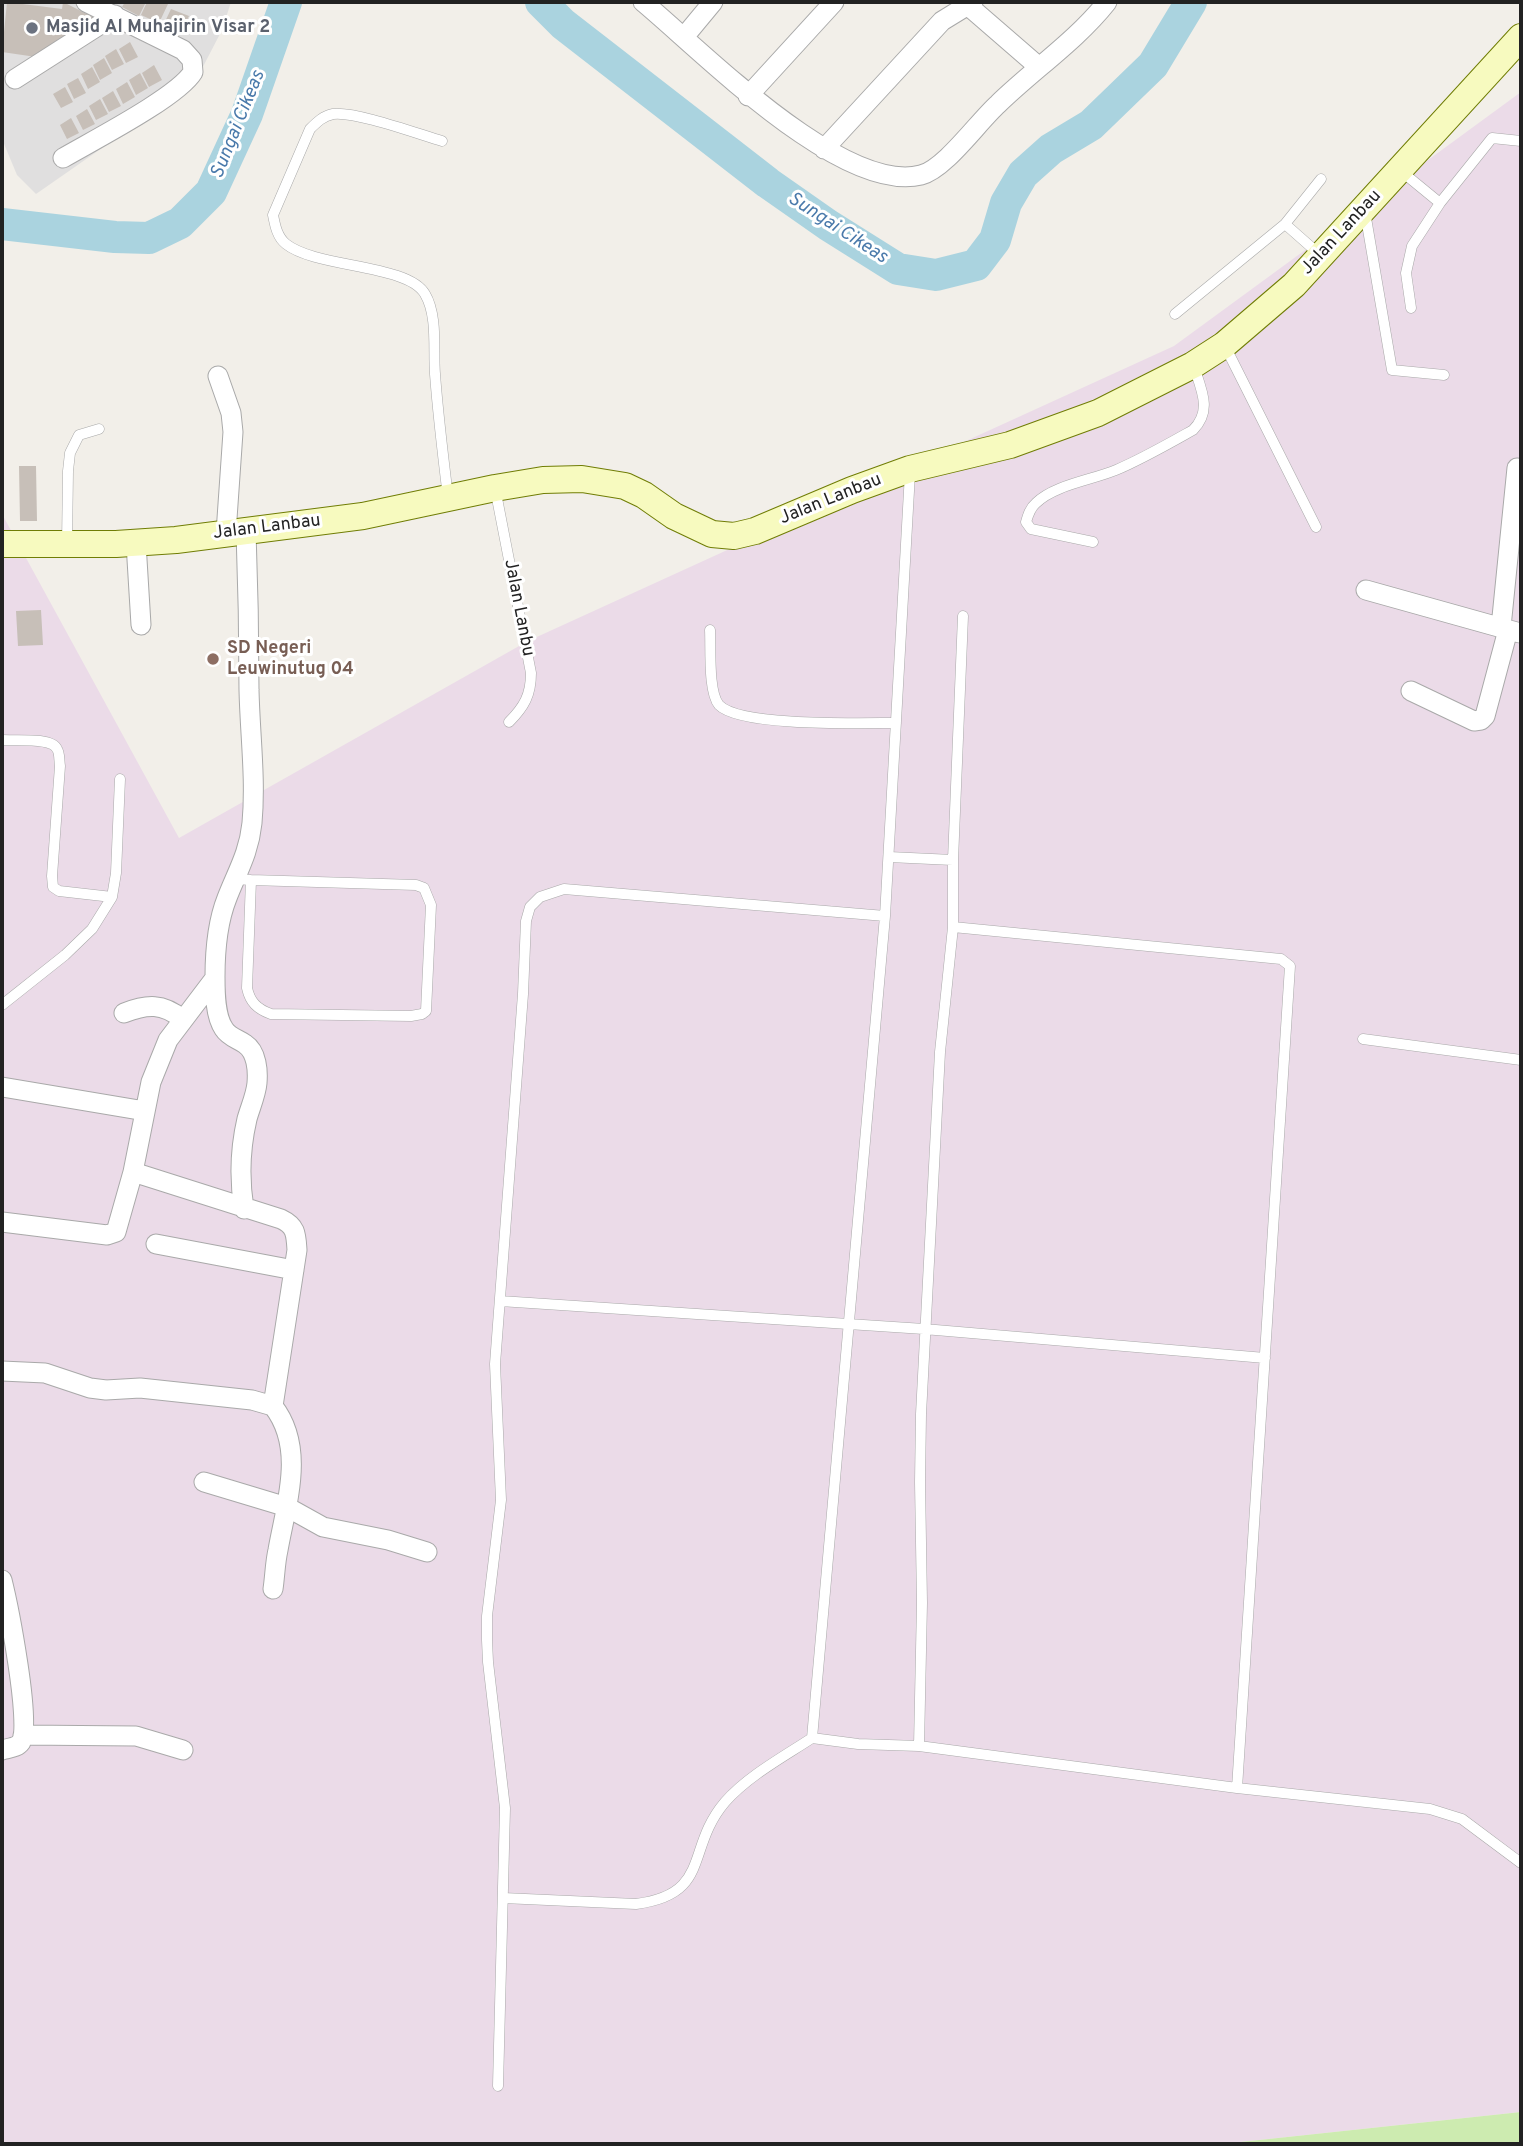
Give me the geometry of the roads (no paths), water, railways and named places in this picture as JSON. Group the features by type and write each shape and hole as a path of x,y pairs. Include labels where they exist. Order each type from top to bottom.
{"street":[{"path":"63,158 182,85 193,72 192,60 183,50 86,2"},
{"path":"643,2 748,96 824,149 862,167 904,177 922,175 938,167 998,104 1093,19 1107,2"},
{"path":"684,37 713,2"},
{"path":"748,96 834,2"},
{"path":"824,149 942,21 968,3 1039,67"},
{"path":"15,79 115,15"},
{"name":"Jalan Lanbau","path":"2,544 136,543 236,532 363,516 543,480 582,479 608,482 644,495 674,516 712,534 734,536 755,531 910,468 1010,445 1098,413 1193,365 1224,345 1294,285 1521,37"},
{"path":"218,376 231,413 233,432 236,532 254,781 244,880 221,917 215,978 219,1016 224,1029 248,1046 257,1067 257,1085 241,1147 244,1209"},
{"path":"1411,691 1474,721 1485,716 1510,630 1517,468"},
{"path":"136,543 141,625"},
{"path":"1366,590 1510,630"},
{"path":"2,1222 111,1235 119,1229 151,1082 169,1040 215,978"},
{"path":"124,1013 155,1005 183,1019"},
{"path":"2,1087 145,1111"},
{"path":"133,1172 290,1224 296,1237 294,1270 273,1406 285,1430 292,1455 287,1507 273,1589"},
{"path":"156,1244 294,1270"},
{"path":"2,1371 45,1373 90,1388 140,1388 252,1400 273,1406"},
{"path":"204,1482 287,1507 323,1527 388,1540 427,1552"},
{"path":"2,1580 23,1702 21,1743 2,1750"},
{"path":"23,1735 136,1736 183,1750"}],"lane":[{"path":"442,141 351,115 334,114 320,119 310,129 273,215 275,229 285,243 303,253 408,280 424,292 432,318 439,421 448,497"},
{"path":"1411,308 1407,260 1412,246 1440,203 1492,138 1521,141"},
{"path":"1401,170 1440,203"},
{"path":"1175,314 1285,223 1321,179"},
{"path":"1364,208 1392,370 1444,375"},
{"path":"1285,223 1322,256"},
{"path":"1224,345 1316,527"},
{"path":"1093,542 1031,528 1026,522 1029,513 1036,503 1063,487 1119,469 1194,430 1202,421 1205,412 1193,365"},
{"path":"67,545 70,453 79,435 99,429"},
{"path":"812,1738 885,916 910,468"},
{"name":"Jalan Lanbu","path":"495,488 531,673 527,702 509,722"},
{"path":"919,1746 922,1603 920,1469 924,1329 940,1052 953,927 953,860 963,616"},
{"path":"710,630 713,694 719,704 728,711 770,720 896,723"},
{"path":"2,740 45,741 53,743 58,749 60,766 53,887 58,891 113,897"},
{"path":"2,1005 65,955 92,929 113,897 120,779"},
{"path":"889,857 953,860"},
{"path":"244,880 416,885 424,888 432,905 426,1011 411,1016 271,1014 262,1011 253,1003 247,988 244,880"},
{"path":"498,2086 504,1782 488,1662 487,1628 501,1500 495,1364 523,994 526,921 530,907 540,897 564,889 885,916"},
{"path":"953,927 1281,959 1288,962 1291,969 1237,1788"},
{"path":"1363,1039 1521,1060"},
{"path":"500,1301 924,1329 1265,1359"},
{"path":"503,1898 636,1904 672,1895 691,1874 705,1833 726,1801 748,1782 812,1738 858,1744 919,1746 1443,1812 1462,1819 1521,1863"}],"waterway":[{"name":"Sungai Cikeas","path":"2,224 115,237 149,238 180,223 211,192 247,114 286,2"},
{"name":"Sungai Cikeas","path":"541,2 563,24 768,183 828,225 898,269 936,275 976,265 995,240 1006,203 1023,174 1051,149 1091,125 1153,65 1191,2"}],"place":[{"name":"Masjid Al Muhajirin Visar 2","path":"32,28"},
{"name":"SD Negeri Leuwinutug 04","path":"213,659"}]}
